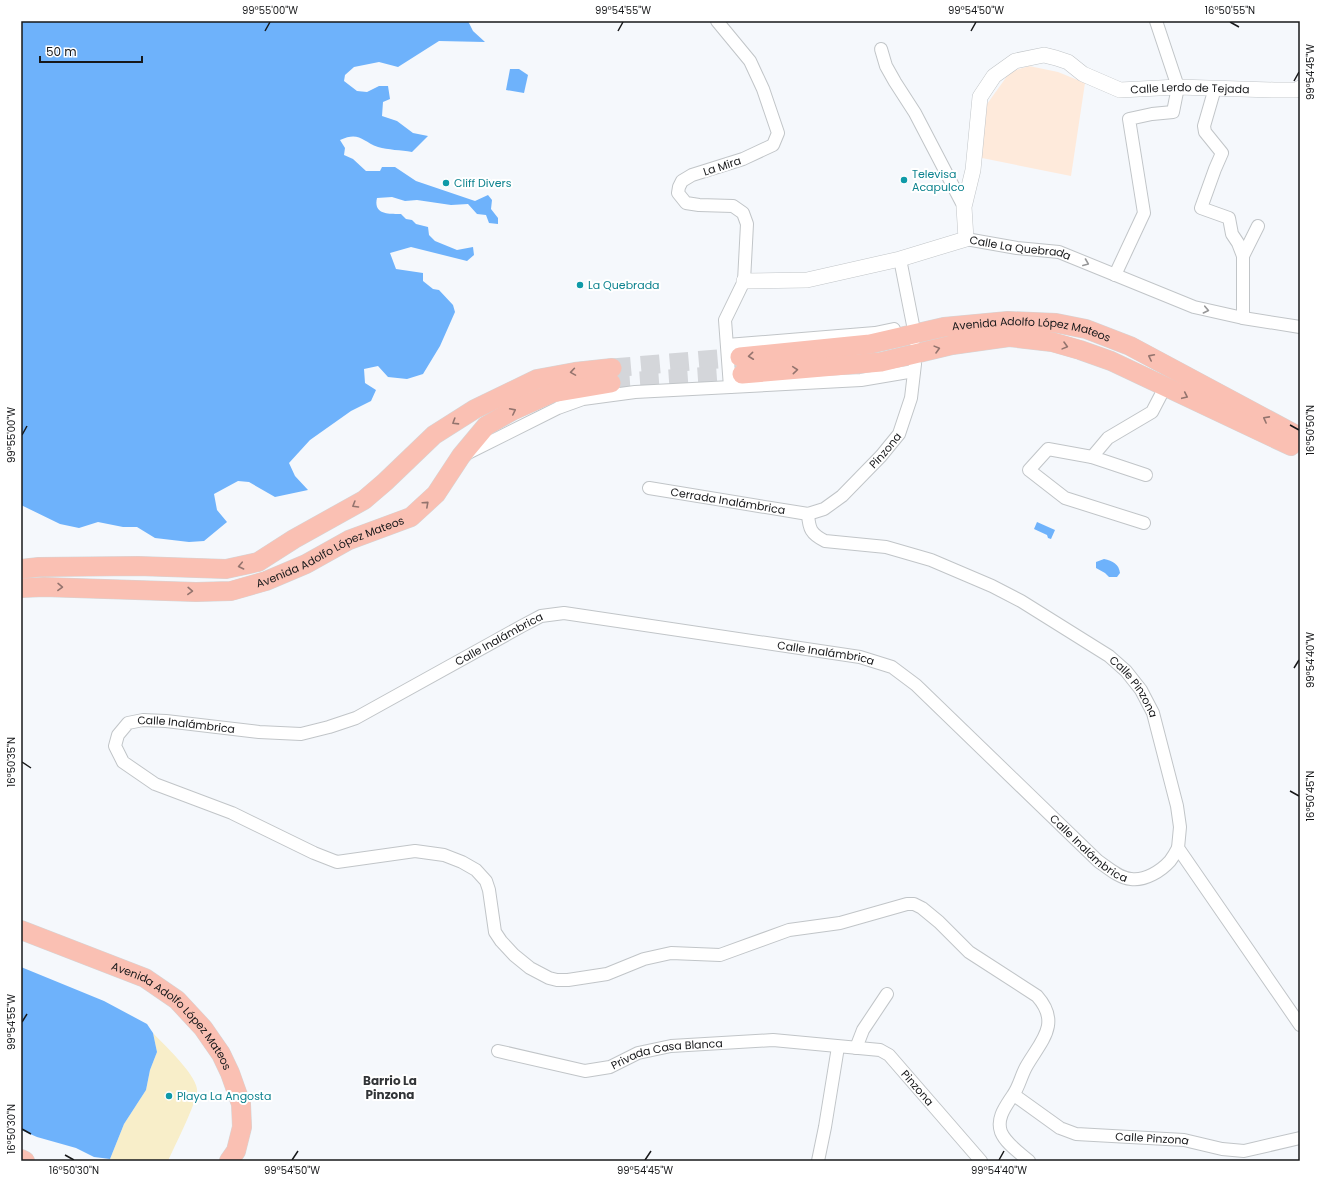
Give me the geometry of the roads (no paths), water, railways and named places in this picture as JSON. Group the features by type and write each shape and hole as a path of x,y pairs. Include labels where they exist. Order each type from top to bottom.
{"main road":[{"name":"Avenida Adolfo López Mateos","path":"735,366 870,344 913,330 1008,321 1056,323 1086,329 1130,346 1300,437"},
{"name":"Avenida Adolfo López Mateos","path":"735,366 881,362 915,363 952,345 1009,337 1052,342 1112,361 1300,450"},
{"name":"Avenida Adolfo López Mateos","path":"21,569 39,567 138,566 226,569 258,562 294,539 364,500 434,435 475,409 537,379 575,372 612,375 552,393 486,426 461,456 436,494 411,517 349,540 306,564 266,581 231,591 196,592 52,587 21,588"},
{"name":"Avenida Adolfo López Mateos","path":"21,930 146,978 177,1000 203,1028 221,1054 230,1073 241,1104 242,1127 236,1151 229,1161"},
{"path":"21,1159 25,1161"}],"street":[{"name":"La Mira","path":"717,21 726,34 750,61 763,89 778,133 773,145 744,159 692,175 682,181 678,193 686,203 733,206 743,213 747,224 744,281"},
{"path":"726,34 728,21"},
{"path":"1115,275 1144,213 1129,119 1152,114 1173,112 1178,87 1156,21"},
{"path":"881,48 889,72 915,113 964,207 966,239"},
{"name":"Calle Lerdo de Tejada","path":"964,207 973,170 980,97 994,76 1016,61 1044,55 1056,58 1068,62 1083,74 1120,90 1178,87 1299,90"},
{"path":"1215,88 1204,126 1205,132 1222,153 1202,208 1228,218 1232,234 1238,243 1243,256 1243,318"},
{"path":"1243,256 1258,226"},
{"name":"Calle La Quebrada","path":"744,281 807,280 900,259 966,239 1018,248 1059,252 1194,307 1243,318 1300,327"},
{"path":"900,259 913,330 915,363"},
{"path":"461,456 558,408 583,399 635,392 735,366 725,320 744,281"},
{"name":"Pinzona","path":"808,514 824,509 842,496 881,456 899,434 911,398 915,363"},
{"path":"1092,457 1108,438 1152,412 1165,386"},
{"path":"1144,523 1065,498 1029,470 1048,449 1092,457 1146,475"},
{"name":"Cerrada Inalámbrica","path":"649,488 808,514"},
{"name":"Calle Pinzona","path":"808,514 809,527 816,536 825,540 886,547 932,560 992,586 1021,601 1109,656 1126,671 1141,690 1153,713 1177,806 1180,827 1178,848"},
{"name":"Calle Inalámbrica","path":"1014,1095 1026,1067 1047,1033 1047,1013 1043,1003 1037,996 969,952 939,922 922,908 914,904 907,904 840,922 789,930 720,955 671,953 644,959 607,974 568,980 557,980 549,978 530,968 514,955 501,941 495,932 490,890 486,881 476,870 462,862 444,854 415,851 337,862 314,854 232,813 154,784 123,762 116,746 118,734 128,723 143,720 166,721 259,732 301,734 315,731 356,718 542,616 564,613 860,657 892,667 916,685 1098,861 1116,874 1131,879 1147,877 1158,871 1170,861 1178,848"},
{"path":"1178,848 1300,1025"},
{"path":"856,1048 863,1030 887,994"},
{"name":"Privada Casa Blanca","path":"498,1051 585,1071 610,1067 638,1053 671,1046 773,1040 838,1047"},
{"path":"818,1161 838,1047"},
{"name":"Pinzona","path":"838,1047 880,1050 889,1054 980,1161"},
{"path":"1014,1095 1002,1112 1000,1121 1001,1132 1007,1141 1029,1161"},
{"name":"Calle Pinzona","path":"1014,1095 1060,1128 1076,1134 1184,1140 1222,1149 1244,1151 1300,1138"}],"water":[{"path":"21,21 468,21 473,31 485,42 439,41 398,67 379,62 354,67 345,75 344,81 357,91 367,92 379,86 388,86 390,99 383,102 382,116 397,121 413,133 428,136 412,152 386,149 373,145 360,138 352,136 346,137 340,140 345,148 344,155 353,159 366,171 380,171 382,167 395,167 416,181 475,201 488,195 492,200 491,209 498,218 498,224 489,223 486,215 477,214 468,204 451,205 417,200 405,201 392,197 377,198 376,204 380,211 401,214 406,219 412,220 416,224 428,227 429,235 435,241 457,250 473,247 474,255 467,261 411,247 390,253 396,269 423,273 423,281 433,289 439,290 453,305 455,312 440,346 423,374 407,379 388,377 378,366 364,369 365,383 376,390 371,401 351,411 310,440 289,463 295,476 308,490 275,497 249,482 238,481 214,494 217,510 227,522 204,541 189,542 155,538 137,527 123,527 98,522 79,528 60,524 21,505"},
{"path":"510,69 519,69 528,75 524,93 506,90"},
{"path":"1037,522 1055,530 1051,539 1048,538 1047,535 1034,529"},
{"path":"1104,559 1117,565 1120,573 1117,577 1109,577 1096,568 1096,562"},
{"path":"21,967 104,1001 147,1024 153,1033 157,1052 150,1070 146,1090 124,1124 110,1159 94,1157 76,1148 37,1137 21,1130"}],"tunnel":[{"path":"612,368 740,357"},
{"path":"611,383 742,374"}],"place":[{"name":"Televisa Acapulco","path":"904,180"},
{"name":"Cliff Divers","path":"446,183"},
{"name":"La Quebrada","path":"580,285"},
{"name":"Playa La Angosta","path":"169,1096"}],"district":[{"name":"Barrio La Pinzona","path":"390,1087"}]}
